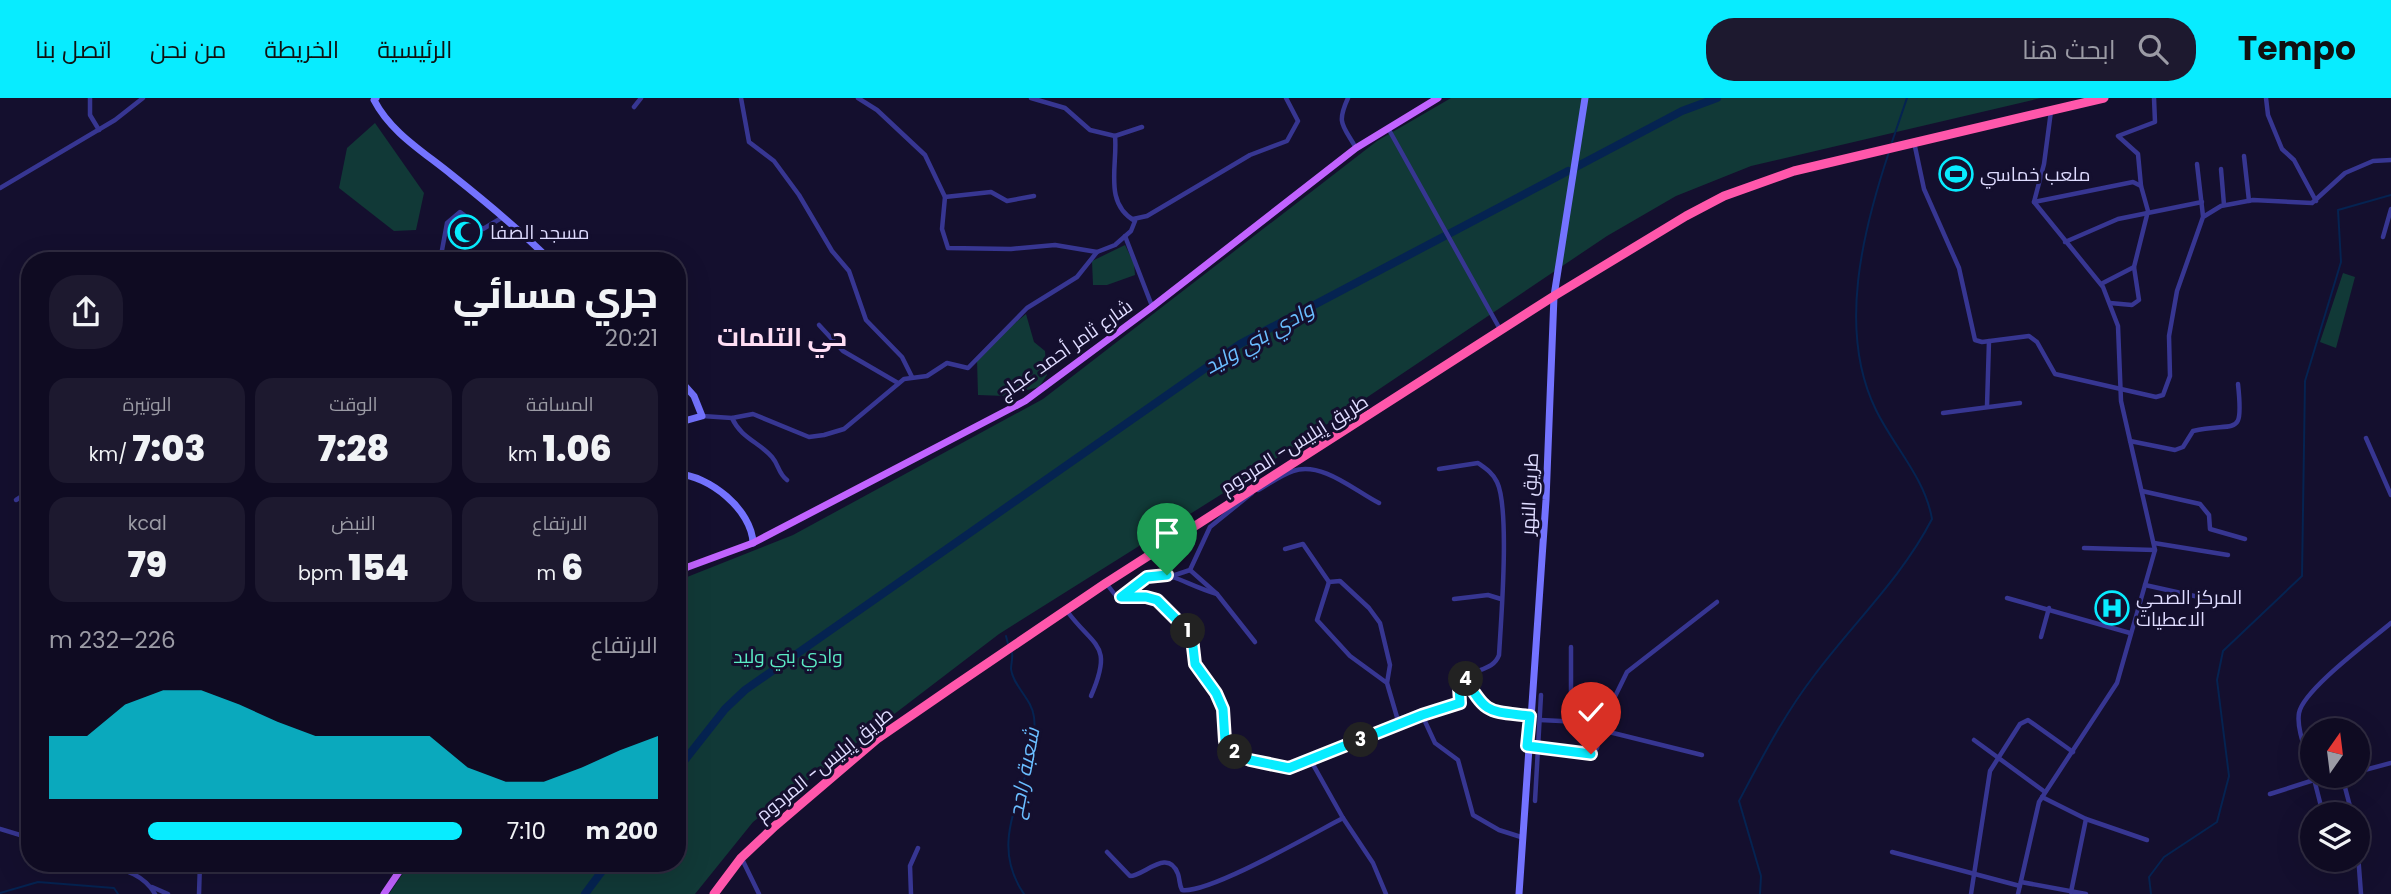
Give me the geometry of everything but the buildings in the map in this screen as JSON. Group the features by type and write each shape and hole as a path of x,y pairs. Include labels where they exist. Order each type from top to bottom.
{"highway":[{"name":"طريق إيليس- المردوم","path":"714,894 741,858 877,739 1106,583 1502,332 1554,296 1724,196 1794,172 1914,141 2104,98"}],"main road":[{"name":"شارع ثامر أحمد عجاج","path":"686,568 753,543 1025,401 1152,307 1356,148 1387,126 1438,98"},
{"name":"طريق النهر","path":"1518,894 1546,500 1554,296 1585,98"},
{"path":"374,99 393,127 504,217 541,252"},
{"path":"686,387 694,396 702,416 686,420"},
{"path":"686,476 699,478 726,495 753,533 753,543"},
{"path":"384,894 399,872"}],"street":[{"path":"90,98 90,115 99,130"},
{"path":"0,188 99,130 143,98"},
{"path":"634,107 641,98"},
{"path":"741,98 749,142 774,161 799,195 832,251 849,271 869,325 902,357 912,377"},
{"path":"858,98 877,110 925,155 945,197 942,229 948,248 1011,249 1055,245 1097,252"},
{"path":"1031,98 1065,108 1090,130 1115,136 1142,127"},
{"path":"1132,219 1147,216 1250,155 1287,141 1298,121 1286,98"},
{"path":"1348,98 1340,115 1341,125 1356,148"},
{"path":"2110,303 2132,305 2138,302 2134,267 2148,211 2141,186 2138,154 2120,141 2118,136 2155,122 2154,98"},
{"path":"2266,98 2267,115 2281,149 2294,160 2316,201"},
{"path":"2034,202 2044,164 2052,110"},
{"path":"1387,126 1502,332"},
{"path":"702,416 732,418 753,414 809,437 824,435 844,429 898,383 912,377 927,376 947,363 968,368 1007,325 1029,306 1077,276 1097,252 1125,236 1134,226 1135,220 1113,190 1115,136"},
{"path":"1914,141 1924,189 1959,268 1973,337 1979,341 1989,341 2029,336 2037,342 2055,374 2156,397 2165,391 2170,376 2169,336 2177,290 2203,217 2197,164"},
{"path":"2244,156 2249,201"},
{"path":"2203,217 2224,205 2249,201 2303,204 2316,201 2345,173 2373,161 2391,160"},
{"path":"2221,169 2224,205"},
{"path":"2034,202 2133,182 2141,186"},
{"path":"945,197 991,192 1007,201 1034,196"},
{"path":"2018,894 2043,794 2117,683 2155,550 2119,387 2118,326 2101,284 2034,202"},
{"path":"2065,242 2101,224 2148,211 2202,202"},
{"path":"2383,237 2391,209"},
{"path":"442,252 447,223 460,212 483,229 504,217"},
{"path":"1125,236 1152,307"},
{"path":"2101,284 2134,267"},
{"path":"818,325 850,356 898,383"},
{"path":"1987,406 1989,341"},
{"path":"2130,440 2175,450 2183,447 2193,431 2232,427 2239,422 2241,412 2238,384"},
{"path":"1943,413 2020,403"},
{"path":"732,418 742,434 773,457 778,471 787,480"},
{"path":"2366,438 2391,495"},
{"path":"1106,583 1112,593 1121,597 1157,600 1188,631 1192,638 1195,664 1216,693 1223,709 1225,741 1231,750 1250,760 1283,768 1311,761 1422,715 1460,703 1459,686 1465,678 1492,666 1498,659 1502,510 1498,483 1478,463 1439,469"},
{"path":"1172,576 1191,570 1210,527 1252,492 1292,471 1301,470 1339,477 1357,493 1379,503"},
{"path":"2142,491 2200,504 2209,515 2210,529 2245,539"},
{"path":"16,500 21,497"},
{"path":"2154,543 2228,555"},
{"path":"1285,549 1303,544 1329,582"},
{"path":"2084,548 2155,550"},
{"path":"1191,570 1217,593 1255,642"},
{"path":"1121,597 1155,574 1172,576 1217,593"},
{"path":"1329,582 1340,581 1376,615 1390,665 1387,682 1399,724"},
{"path":"1329,582 1316,617 1319,624 1350,656 1387,682"},
{"path":"2145,585 2225,603"},
{"path":"1454,599 1482,595 1501,599"},
{"path":"2007,598 2131,633"},
{"path":"1527,746 1591,754 1597,748 1602,723 1627,672 1717,602"},
{"path":"2041,637 2049,608"},
{"path":"1067,610 1079,627 1096,640 1100,651 1101,670 1091,695"},
{"path":"2300,721 2302,707 2341,664 2391,623"},
{"path":"1570,722 1571,647"},
{"path":"1465,678 1481,706 1492,711 1530,716"},
{"path":"1535,801 1541,695"},
{"path":"1422,715 1435,743 1458,760 1473,815 1499,830 1521,837"},
{"path":"1971,894 1987,783 1998,757 2025,719 2073,752"},
{"path":"1540,720 1602,723"},
{"path":"1601,730 1702,755"},
{"path":"1974,740 2043,794 2086,819 2147,840"},
{"path":"1311,761 1343,818 1373,863 1387,894"},
{"path":"2370,769 2391,763"},
{"path":"2270,794 2300,781"},
{"path":"1107,852 1125,872 1133,876 1157,862 1166,863 1178,874 1182,890 1189,892 1218,885 1343,818"},
{"path":"2071,892 2086,819"},
{"path":"0,829 21,835"},
{"path":"911,894 910,866 918,848"},
{"path":"1892,852 2021,884 2086,894"},
{"path":"741,858 760,894"},
{"path":"126,872 144,880 155,894"},
{"path":"199,894 200,872"},
{"path":"2359,872 2361,894"},
{"path":"151,887 168,894"}],"green space":[{"name":"وادي بني وليد","path":"1451,98 2041,98 1751,166 1676,196 1607,236 1241,482 999,634 753,822 695,894 389,894 404,872 686,872 686,577 793,535 1043,399 1377,141"},
{"path":"375,123 424,193 416,230 394,231 339,188 347,148"},
{"path":"1125,245 1134,263 1135,275 1107,285 1093,285 1092,261"},
{"path":"2343,273 2355,277 2336,348 2320,342"},
{"path":"1026,314 1034,342 1045,351 1047,375 1039,387 1005,396 978,395 977,360 994,340"}],"waterway":[{"name":"وادي بني وليد","path":"1576,167 1682,111 1717,98"},
{"path":"1892,142 1907,98"},
{"path":"1760,894 1761,876 1739,801 1792,706 1906,561 1932,519 1916,476 1876,410 1864,379 1858,347 1856,314 1863,247 1889,152"},
{"name":"وادي بني وليد","path":"686,759 725,709 745,690 1240,344 1568,171"},
{"path":"2151,894 2149,877 2164,857 2217,822 2229,776 2217,680 2223,651 2302,576 2305,381 2341,262 2338,210 2391,195"},
{"path":"1006,636 1008,644"},
{"name":"شعبة راجح","path":"1012,653 1012,675 1030,704 1034,717 1034,740 1010,827 1008,849 1012,871 1024,894"},
{"name":"وادي بني وليد","path":"585,894 601,872"},
{"path":"0,893 38,882 114,888 118,894"}],"place":[{"name":"ملعب خماسي","path":"1956,174"},
{"name":"مسجد الصفا","path":"465,232"},
{"name":"المركز الصحي الاعطيات","path":"2112,608"}],"district":[{"name":"حي التلمات","path":"782,337"}],"route":[{"path":"1167,575 1155,574 1147,577 1121,597 1157,600 1188,631 1194,644 1195,664 1216,693 1223,709 1225,741 1231,750 1250,760 1283,768 1311,761 1422,715 1457,705 1462,700 1459,686 1465,678 1481,706 1492,711 1530,716 1527,746 1591,754"}]}
